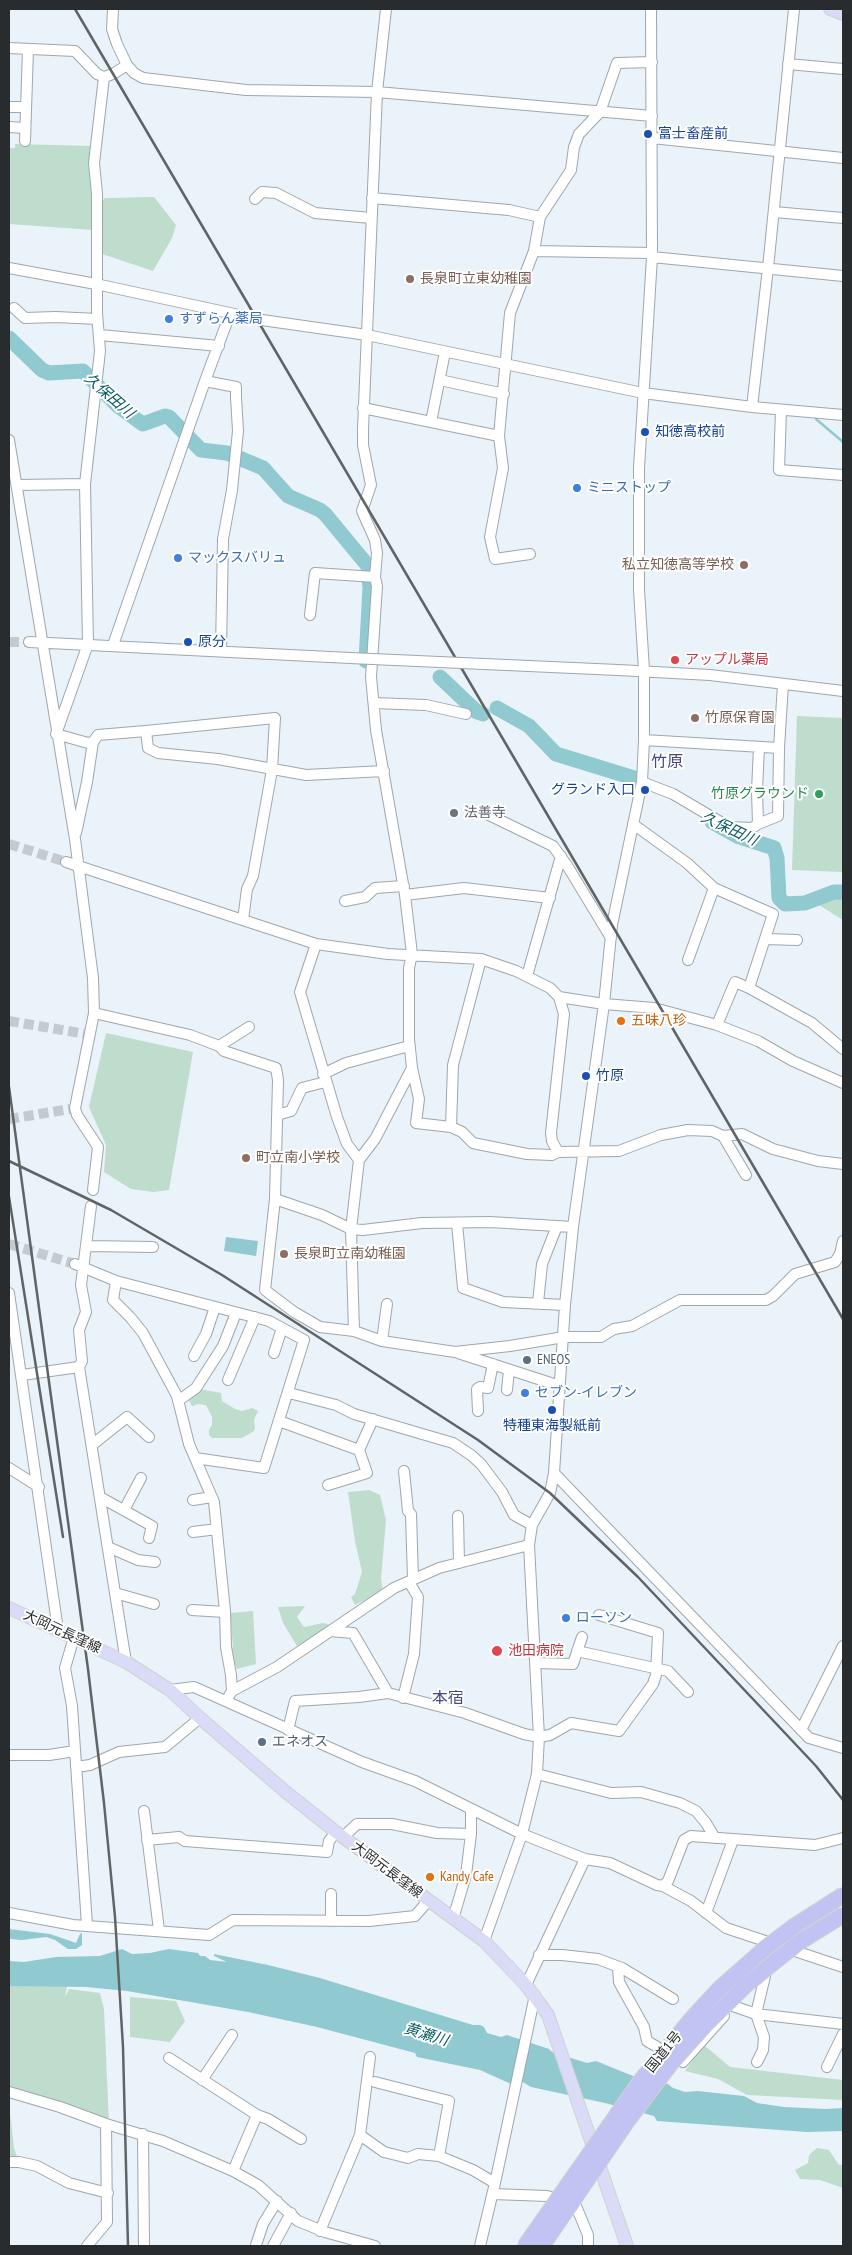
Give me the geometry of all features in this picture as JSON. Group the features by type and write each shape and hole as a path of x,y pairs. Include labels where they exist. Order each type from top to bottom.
{"highway":[{"name":"国道1号","path":"525,2246 642,2079 694,2016 720,1988 763,1950 793,1927 843,1895"},
{"name":"国道1号","path":"542,2246 628,2120 672,2062 700,2030 746,1985 798,1942 843,1915"}],"main road":[{"path":"830,9 843,14"},
{"name":"大岡元長窪線","path":"9,1608 126,1662 170,1690 200,1718 340,1834 484,1941 526,1985 548,2015 561,2048 627,2246"}],"street":[{"path":"113,9 112,30 127,65 134,74 143,78 237,89 377,92 652,116"},
{"path":"386,9 377,92 364,408 363,445 371,485 362,511 375,540 377,553 375,577 377,586 371,677 376,730 405,890 412,954 409,968 409,1046 419,1099 416,1124 451,1127 462,1132 473,1144 527,1154 552,1155 558,1152 619,1151 661,1135 688,1130 712,1131 723,1136 742,1134 773,1149 818,1161 843,1164"},
{"path":"484,1941 522,1834 537,1774 539,1737 529,1544 532,1525 550,1493 554,1473 565,1305 573,1227 604,1004 615,906 642,782 644,670 639,590 639,468 652,255 651,9"},
{"path":"752,407 794,9"},
{"path":"9,48 75,51 97,74 104,77 114,74 127,65"},
{"path":"25,141 28,49"},
{"path":"530,554 495,559 490,538 503,468 499,436 507,365 510,313 534,251 540,217 571,170 574,147 579,134 600,112 618,63 652,62"},
{"path":"788,64 843,69"},
{"path":"56,734 88,644 85,484 100,351 96,284 97,209 95,155 104,77"},
{"path":"9,107 26,107"},
{"path":"9,127 25,128"},
{"path":"652,138 843,158"},
{"path":"255,199 262,192 276,193 315,213 372,218"},
{"path":"372,198 509,210 540,217"},
{"path":"774,212 843,218"},
{"path":"534,251 652,255 843,276"},
{"path":"9,268 96,284 230,314 367,335 643,392 752,407 843,415"},
{"path":"14,308 25,318 56,317 97,320"},
{"path":"113,645 230,314"},
{"path":"100,335 219,346"},
{"path":"432,422 445,352"},
{"path":"440,380 504,394"},
{"path":"205,381 236,387 238,430 232,490 223,539 222,651"},
{"path":"364,408 499,436"},
{"path":"781,410 779,470 843,475"},
{"path":"9,440 56,734 75,839 93,978 94,1013 73,1108 98,1147 93,1190"},
{"path":"17,485 85,484"},
{"path":"310,615 314,573 375,577"},
{"path":"29,642 644,670 843,691"},
{"path":"642,782 673,794 729,826 752,828 778,816 779,748 783,684"},
{"path":"374,703 426,705 466,714"},
{"path":"75,839 93,742 98,735 275,718 272,770 253,876 247,889 243,920"},
{"path":"146,730 150,751 218,759 306,775 384,771"},
{"path":"56,734 88,743 93,742"},
{"path":"644,740 779,748"},
{"path":"758,824 759,747"},
{"path":"487,814 553,846 611,938"},
{"path":"633,824 687,863 714,888 773,914 749,988"},
{"path":"527,976 561,856"},
{"path":"66,862 316,944 388,954 481,959 527,976 550,988 559,997 564,1014 551,1133 552,1141 558,1152"},
{"path":"345,901 365,897 375,888 405,890 464,888 550,898"},
{"path":"688,960 714,888"},
{"path":"766,940 797,940"},
{"path":"316,944 300,992 324,1078 347,1144 359,1160"},
{"path":"451,1127 451,1080 453,1065 481,959"},
{"path":"717,1025 735,982 812,1023 843,1049"},
{"path":"559,997 669,1011 717,1025 758,1040 793,1061 843,1083"},
{"path":"94,1013 190,1035 218,1046 224,1051 276,1068 278,1080 275,1199 265,1290 294,1312 320,1327 354,1331 382,1341 455,1352 560,1386"},
{"path":"218,1046 249,1027"},
{"path":"277,1115 291,1111 302,1088 324,1078 346,1063 409,1046"},
{"path":"354,1331 351,1229 359,1160 375,1139 412,1068"},
{"path":"723,1136 746,1175"},
{"path":"275,1199 322,1215 351,1229 363,1230 422,1223 573,1227"},
{"path":"91,1206 87,1246 79,1266 80,1284 86,1312 80,1330 82,1361 79,1367 126,1662"},
{"path":"457,1223 463,1288 503,1302 565,1305"},
{"path":"538,1303 542,1264 557,1226"},
{"path":"455,1352 510,1346 564,1337 601,1336 614,1329 632,1326 680,1300 766,1300 774,1296 795,1274 835,1262 840,1254 843,1241"},
{"path":"87,1246 153,1247"},
{"path":"79,1266 116,1281 268,1321 304,1340"},
{"path":"116,1281 112,1300 143,1333 178,1401 189,1444 214,1502 225,1612 226,1648 232,1691"},
{"path":"9,1293 39,1487 58,1630"},
{"path":"382,1341 387,1304"},
{"path":"194,1356 206,1334 215,1307"},
{"path":"178,1401 196,1388 223,1346 236,1312"},
{"path":"228,1380 255,1317"},
{"path":"196,1458 264,1468 304,1340 320,1327"},
{"path":"274,1352 282,1328"},
{"path":"478,1411 477,1389 488,1388 493,1364"},
{"path":"22,1374 79,1367"},
{"path":"507,1390 509,1370"},
{"path":"289,1393 336,1405 354,1414 453,1443 481,1464 502,1492 514,1515 532,1525"},
{"path":"92,1445 127,1418 149,1437"},
{"path":"328,1485 367,1473 359,1450 373,1419"},
{"path":"280,1421 359,1450"},
{"path":"9,1468 39,1487"},
{"path":"403,1698 414,1654 418,1597 411,1580 412,1514 408,1511 404,1471"},
{"path":"554,1473 809,1738 843,1748"},
{"path":"124,1510 141,1478"},
{"path":"100,1497 152,1526 149,1538"},
{"path":"193,1500 212,1497"},
{"path":"458,1516 459,1563"},
{"path":"193,1532 217,1529"},
{"path":"225,1701 232,1691 277,1667 394,1588 439,1568 529,1544"},
{"path":"108,1547 138,1560 155,1562"},
{"path":"115,1593 154,1604"},
{"path":"192,1610 225,1612"},
{"path":"288,1730 295,1701 388,1693 465,1713 509,1729 539,1737 550,1735 560,1727 571,1723 619,1731 653,1684 657,1668 658,1633 599,1615"},
{"path":"330,1631 353,1633 388,1693"},
{"path":"536,1663 573,1664 582,1636"},
{"path":"74,1637 65,1668 72,1706 87,1924"},
{"path":"801,1730 843,1646"},
{"path":"577,1651 668,1671 688,1692"},
{"path":"170,1690 194,1687 362,1762 416,1781 522,1834 585,1859 610,1863 650,1884 664,1886 690,1901 726,1928 843,1967"},
{"path":"76,1767 90,1765 119,1752 165,1747 200,1718"},
{"path":"9,1755 49,1755 74,1751"},
{"path":"537,1774 611,1793 641,1792 680,1803 696,1812 715,1838"},
{"path":"453,1918 466,1875 471,1834 471,1809"},
{"path":"144,1811 159,1930"},
{"path":"147,1840 179,1837 186,1841 327,1852 329,1841 357,1824 392,1824 437,1832 471,1834"},
{"path":"664,1886 668,1881 684,1840 691,1836 815,1846 843,1838"},
{"path":"706,1913 733,1840"},
{"path":"526,1985 585,1859"},
{"path":"331,1894 331,1921"},
{"path":"9,1913 72,1925 87,1924 209,1935 233,1920 369,1921 415,1916 428,1901"},
{"path":"618,1967 619,1982 644,2027 647,2041 683,2062 733,2006 765,1976 843,1921"},
{"path":"540,1955 585,1956 622,1968 673,1999"},
{"path":"758,2062 763,2050 764,2037 756,2014 765,1976"},
{"path":"480,2246 496,2183 534,1995"},
{"path":"733,2006 756,2014 843,2024"},
{"path":"827,2067 843,2034"},
{"path":"202,2080 232,2035"},
{"path":"320,2231 360,2134 370,2057"},
{"path":"169,2058 257,2116 268,2119 301,2139"},
{"path":"375,2082 449,2101 438,2156"},
{"path":"9,2092 60,2107 106,2124 143,2134 233,2171 258,2185 298,2221 320,2231 375,2246"},
{"path":"233,2171 257,2116"},
{"path":"87,2246 107,2222 106,2124"},
{"path":"143,2134 144,2246"},
{"path":"360,2134 384,2152 408,2158 418,2154 438,2156 473,2170 496,2183"},
{"path":"9,2162 37,2166 69,2183 108,2193"},
{"path":"493,2194 547,2196 576,2206 588,2235 588,2246"},
{"path":"245,2241 257,2246 263,2224 277,2201"},
{"path":"273,2246 291,2213"}],"green space":[{"path":"15,144 93,146 93,230 9,224 9,148 15,148"},
{"path":"154,197 176,225 172,238 153,271 102,254 102,201 105,198"},
{"name":"竹原グラウンド","path":"797,716 843,718 843,872 792,870"},
{"path":"828,899 843,899 843,920 819,905"},
{"path":"106,1033 193,1052 169,1190 153,1192 131,1189 104,1172 106,1145 89,1107"},
{"path":"199,1389 221,1393 222,1401 235,1409 242,1411 252,1408 258,1411 254,1420 254,1431 242,1438 212,1438 209,1435 209,1430 212,1425 212,1417 206,1405 198,1404 192,1406 187,1397"},
{"path":"369,1490 380,1495 386,1520 381,1579 383,1592 355,1605 351,1597 355,1594 362,1572 355,1541 348,1492"},
{"path":"305,1606 297,1617 304,1627 323,1623 330,1625 331,1629 297,1646 283,1623 278,1607"},
{"path":"253,1611 256,1664 237,1669 230,1651 233,1647 230,1613"},
{"path":"9,1985 67,1986 65,1997 69,1989 100,1993 104,2009 109,2125 10,2093 9,2101"},
{"path":"130,1997 176,2001 185,2021 170,2042 130,2037"},
{"path":"704,2045 730,2067 843,2080 843,2100 747,2095 718,2079 685,2071"},
{"path":"9,2103 14,2148 19,2162 9,2162"},
{"path":"817,2148 829,2150 839,2165 843,2165 843,2188 820,2180 800,2179 795,2170 808,2163 809,2155"}],"water":[{"path":"226,1237 258,1241 256,1256 224,1251"},
{"path":"9,1929 50,1934 76,1943 82,1933 82,1945 76,1949 68,1949 55,1940 46,1937 22,1940 11,1939 9,1938"},
{"name":"黄瀬川","path":"122,1949 132,1954 169,1949 198,1953 200,1956 205,1956 210,1960 227,1962 214,1956 214,1954 320,1978 473,2025 480,2025 484,2027 487,2033 501,2037 507,2035 587,2063 596,2061 633,2076 668,2084 685,2092 697,2091 744,2096 757,2103 784,2107 843,2108 843,2131 807,2132 657,2121 654,2116 531,2087 521,2081 511,2084 480,2070 417,2057 415,2053 317,2027 248,2012 127,1991 86,1987 9,1986 9,1961 24,1962 56,1957 100,1956"}],"waterway":[{"name":"久保田川","path":"9,338 42,370 49,373 83,371 118,406 143,424 165,416 169,417 201,450 227,453 263,468 288,496 325,514 368,566 370,588 366,661"},
{"path":"816,419 843,442"},
{"name":"久保田川","path":"440,677 477,712 483,714"},
{"name":"久保田川","path":"497,708 529,726 556,754 634,778"},
{"name":"久保田川","path":"712,822 737,836 774,848 777,858 779,898 785,904 805,903 834,892 843,892"}],"tunnel":[{"path":"9,642 29,642"},
{"path":"9,844 66,862"},
{"path":"9,1021 86,1034"},
{"path":"9,1119 70,1109"},
{"path":"9,1244 75,1264"}],"railway":[{"path":"75,9 843,1319"},
{"path":"9,1087 88,1669 104,1803 115,1917 123,2047 128,2246"},
{"path":"9,1161 111,1210 222,1275 478,1440 550,1493 638,1577 816,1766 843,1800"},
{"path":"9,1197 63,1537"}],"place":[{"name":"富士畜産前","path":"648,134"},
{"name":"長泉町立東幼稚園","path":"410,279"},
{"name":"すずらん薬局","path":"169,319"},
{"name":"知徳高校前","path":"645,432"},
{"name":"ミニストップ","path":"577,488"},
{"name":"マックスバリュ","path":"178,558"},
{"name":"私立知徳高等学校","path":"744,565"},
{"name":"原分","path":"188,642"},
{"name":"アップル薬局","path":"675,660"},
{"name":"竹原保育園","path":"695,718"},
{"name":"グランド入口","path":"645,790"},
{"name":"竹原グラウンド","path":"819,794"},
{"name":"法善寺","path":"454,813"},
{"name":"五味八珍","path":"621,1021"},
{"name":"竹原","path":"586,1076"},
{"name":"町立南小学校","path":"246,1158"},
{"name":"長泉町立南幼稚園","path":"284,1254"},
{"name":"ENEOS","path":"527,1360"},
{"name":"セブン-イレブン","path":"525,1393"},
{"name":"特種東海製紙前","path":"552,1410"},
{"name":"ローソン","path":"566,1618"},
{"name":"池田病院","path":"497,1651"},
{"name":"エネオス","path":"262,1742"},
{"name":"Kandy Cafe","path":"430,1877"}],"district":[{"name":"竹原","path":"667,762"},
{"name":"本宿","path":"448,1698"}]}
